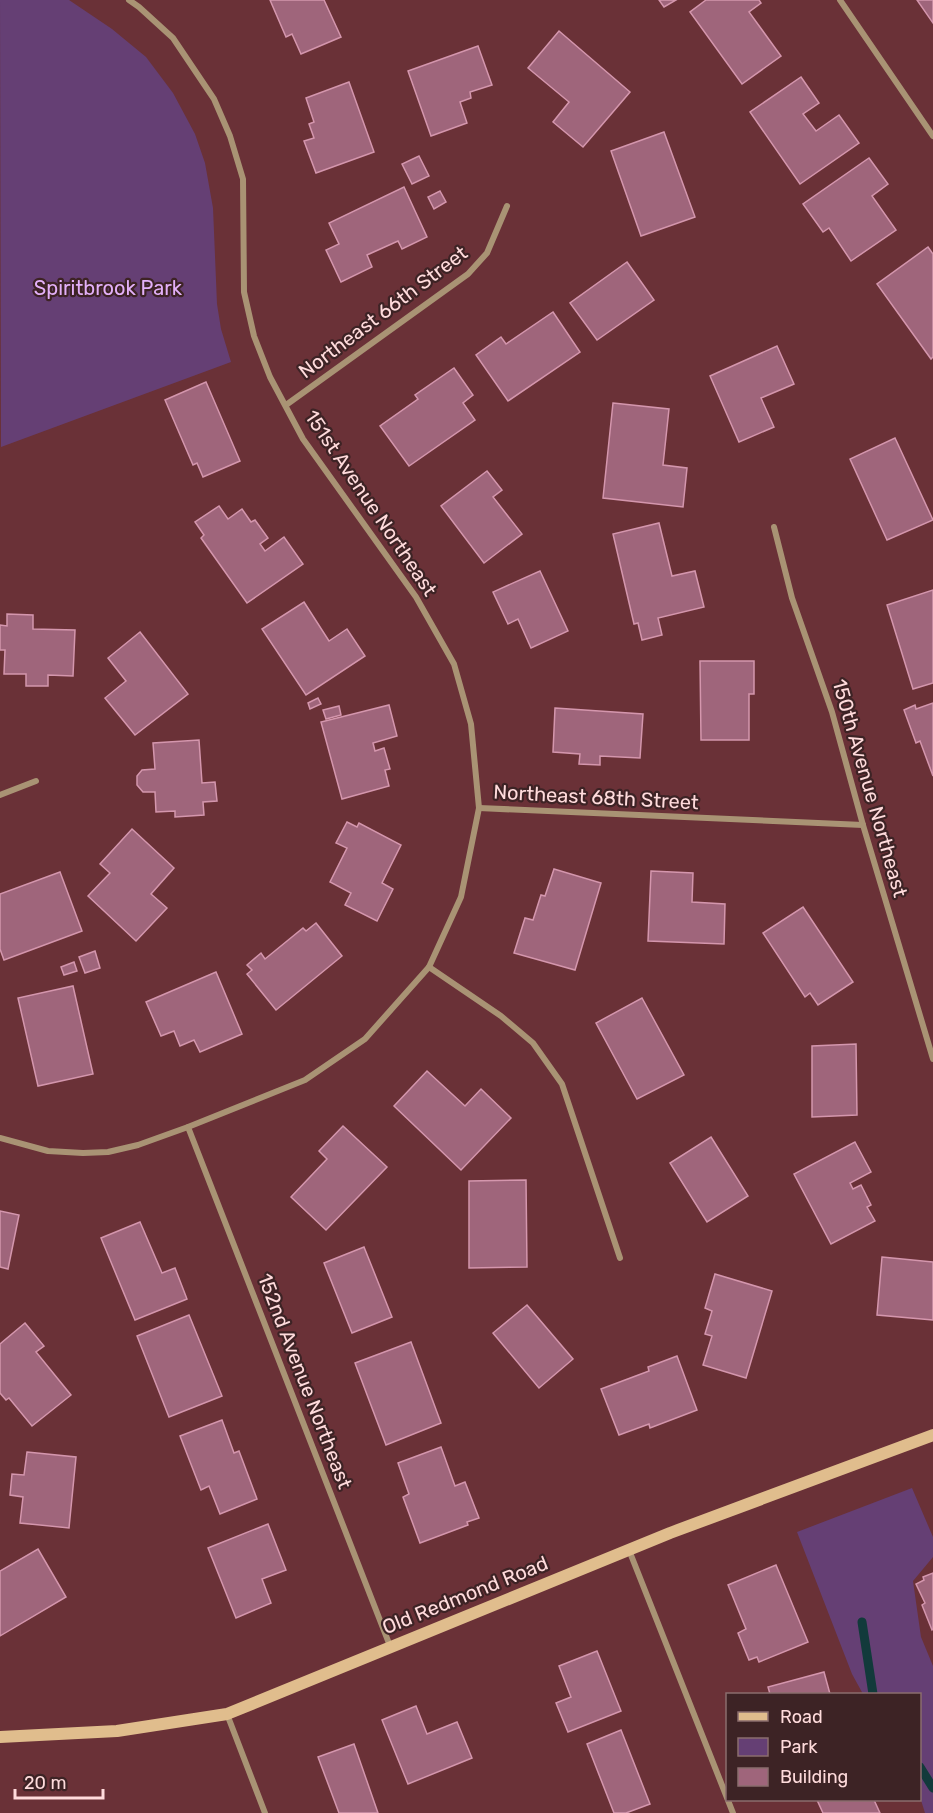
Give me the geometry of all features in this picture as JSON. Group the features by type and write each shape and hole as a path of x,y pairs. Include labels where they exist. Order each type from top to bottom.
{"main road":[{"name":"Old Redmond Road","path":"0,1737 117,1731 227,1714 629,1550 933,1435"}],"street":[{"name":"151st Avenue Northeast","path":"129,0 140,7 173,38 214,99 230,136 243,179 244,292 254,336 270,377 303,439 416,597 454,664 471,724 480,808"},
{"path":"140,7 144,0"},
{"path":"840,0 933,136"},
{"name":"Northeast 66th Street","path":"286,405 468,274 487,253 507,206"},
{"name":"150th Avenue Northeast","path":"774,527 792,598 832,712 863,825 933,1059"},
{"path":"0,795 36,781"},
{"name":"Northeast 68th Street","path":"0,1138 48,1151 99,1152 138,1145 305,1080 365,1039 429,967 461,897 480,808 863,825"},
{"path":"429,967 501,1016 533,1043 562,1084 620,1258"},
{"name":"152nd Avenue Northeast","path":"188,1127 390,1646"},
{"path":"629,1550 726,1795"},
{"path":"227,1714 265,1813"}],"green space":[{"name":"Spiritbrook Park","path":"0,0 69,0 112,29 146,57 173,93 195,134 205,163 213,208 217,304 221,329 231,362 1,447"},
{"path":"912,1488 933,1537 933,1557 913,1581 921,1637 933,1666 933,1813 925,1813 921,1800 921,1693 862,1693 852,1674 797,1532"}],"building":[{"path":"270,0 324,0 341,37 301,54 292,34 286,37"},
{"path":"659,0 676,0 664,7"},
{"path":"706,0 759,0 761,3 749,12 781,56 742,84 690,12"},
{"path":"917,0 933,0 933,23"},
{"path":"559,31 630,92 583,147 553,122 569,102 528,68"},
{"path":"478,46 492,85 470,92 471,98 460,102 467,123 431,136 408,71"},
{"path":"801,77 819,103 803,114 816,131 839,115 859,143 800,184 750,112"},
{"path":"349,82 374,152 316,173 304,141 314,138 309,124 314,122 306,98"},
{"path":"664,132 695,217 641,236 611,151"},
{"path":"419,156 429,176 412,184 402,164"},
{"path":"869,158 888,184 872,196 896,230 851,261 829,228 823,232 803,204"},
{"path":"404,187 427,237 402,249 398,241 367,255 372,267 341,282 326,250 339,244 329,223"},
{"path":"440,191 446,202 434,209 428,197"},
{"path":"928,247 933,254 933,357 931,359 877,284"},
{"path":"627,262 654,300 597,340 570,303"},
{"path":"553,312 580,352 508,401 476,355 501,337 506,344"},
{"path":"777,346 794,384 761,398 774,427 739,442 710,376"},
{"path":"454,368 473,395 463,403 475,420 409,466 380,426 418,399 415,395"},
{"path":"206,382 240,461 203,477 197,463 193,465 165,400"},
{"path":"613,403 669,409 663,465 687,468 683,507 603,498"},
{"path":"895,438 933,520 887,540 850,459"},
{"path":"487,471 502,490 493,497 522,534 484,563 441,506"},
{"path":"219,506 228,519 242,509 251,522 255,520 268,538 260,544 265,551 284,537 303,564 247,603 201,538 204,535 195,522"},
{"path":"659,523 672,576 695,571 704,607 658,618 662,635 642,640 638,623 634,624 613,534"},
{"path":"540,571 568,631 531,648 518,619 508,624 493,592"},
{"path":"933,590 933,683 913,689 887,605"},
{"path":"304,602 329,641 347,629 365,656 306,695 262,629"},
{"path":"7,614 33,615 33,629 75,630 73,676 48,675 48,686 26,686 26,674 4,674 5,650 0,650 0,625 7,626"},
{"path":"140,632 188,694 135,735 105,698 126,681 108,658"},
{"path":"700,661 754,661 754,694 749,694 749,740 701,740"},
{"path":"318,698 321,704 310,709 308,703"},
{"path":"933,703 933,776 920,741 916,743 904,710 915,705 916,709"},
{"path":"389,705 397,736 373,743 375,751 384,748 390,769 385,770 389,786 342,799 321,722"},
{"path":"339,706 341,715 326,719 323,710"},
{"path":"555,708 643,714 640,758 600,756 600,765 579,764 580,754 553,752"},
{"path":"199,740 202,783 215,782 217,801 203,802 204,815 175,817 175,811 156,812 155,792 143,792 137,785 137,776 142,770 155,769 153,743"},
{"path":"347,822 357,827 359,823 401,845 382,883 393,889 377,921 345,905 351,893 330,882 347,848 336,843"},
{"path":"132,829 174,868 151,894 167,908 136,941 88,896 110,873 100,864"},
{"path":"554,869 601,883 575,970 514,953 525,918 533,920 541,895 545,896"},
{"path":"651,871 693,873 692,902 725,904 724,944 648,941"},
{"path":"60,872 82,931 4,960 0,949 0,894"},
{"path":"803,907 853,982 818,1005 810,993 805,997 763,933"},
{"path":"316,923 342,956 276,1010 247,974 252,970 247,965 261,953 265,959 303,928 306,931"},
{"path":"95,951 100,968 85,973 79,957"},
{"path":"74,962 77,971 64,975 61,967"},
{"path":"216,972 242,1034 200,1052 194,1040 180,1046 174,1031 161,1036 146,1002"},
{"path":"73,986 93,1074 38,1086 18,998"},
{"path":"642,998 684,1075 637,1099 596,1023"},
{"path":"856,1044 857,1115 812,1117 812,1046"},
{"path":"427,1071 465,1106 481,1089 511,1118 461,1170 394,1106"},
{"path":"343,1126 387,1167 326,1230 291,1197 327,1159 319,1151"},
{"path":"711,1137 748,1196 707,1222 670,1163"},
{"path":"855,1142 871,1172 850,1183 853,1189 861,1185 871,1205 867,1207 875,1221 831,1244 794,1174"},
{"path":"526,1180 527,1267 469,1268 469,1181"},
{"path":"0,1211 19,1215 8,1269 0,1267"},
{"path":"140,1222 162,1273 175,1268 187,1299 135,1320 101,1238"},
{"path":"364,1247 392,1317 352,1333 324,1263"},
{"path":"882,1257 933,1262 933,1320 877,1315"},
{"path":"715,1274 772,1291 746,1378 703,1365 712,1336 705,1334 712,1311 705,1308"},
{"path":"527,1305 573,1359 539,1388 493,1333"},
{"path":"189,1315 222,1396 169,1417 137,1336"},
{"path":"25,1323 44,1346 36,1352 71,1395 32,1426 9,1398 6,1400 0,1393 0,1344"},
{"path":"411,1342 441,1423 386,1445 355,1363"},
{"path":"677,1356 697,1410 650,1428 649,1424 619,1435 601,1389 649,1371 648,1367"},
{"path":"222,1420 234,1453 239,1451 257,1499 220,1514 209,1486 201,1490 180,1436"},
{"path":"441,1447 455,1486 465,1482 479,1518 467,1522 468,1525 420,1543 403,1497 409,1494 398,1463"},
{"path":"27,1452 76,1457 69,1528 20,1523 23,1497 10,1495 12,1474 24,1475"},
{"path":"268,1524 286,1570 262,1579 271,1603 236,1618 208,1548"},
{"path":"38,1549 66,1597 0,1636 0,1571"},
{"path":"776,1565 808,1642 759,1662 757,1657 749,1660 738,1633 746,1629 728,1585"},
{"path":"933,1573 932,1630 922,1605 925,1603 916,1584 924,1580 923,1577"},
{"path":"597,1651 621,1711 568,1732 556,1703 571,1697 559,1666"},
{"path":"824,1672 830,1693 770,1693 768,1687"},
{"path":"416,1706 427,1734 457,1722 472,1758 408,1784 382,1720"},
{"path":"621,1730 650,1804 626,1813 614,1813 587,1744"},
{"path":"354,1744 378,1813 339,1813 318,1757"},
{"path":"817,1801 874,1801 880,1813 823,1813"}],"waterway":[{"path":"862,1622 873,1693"},
{"path":"921,1769 933,1788"}]}
